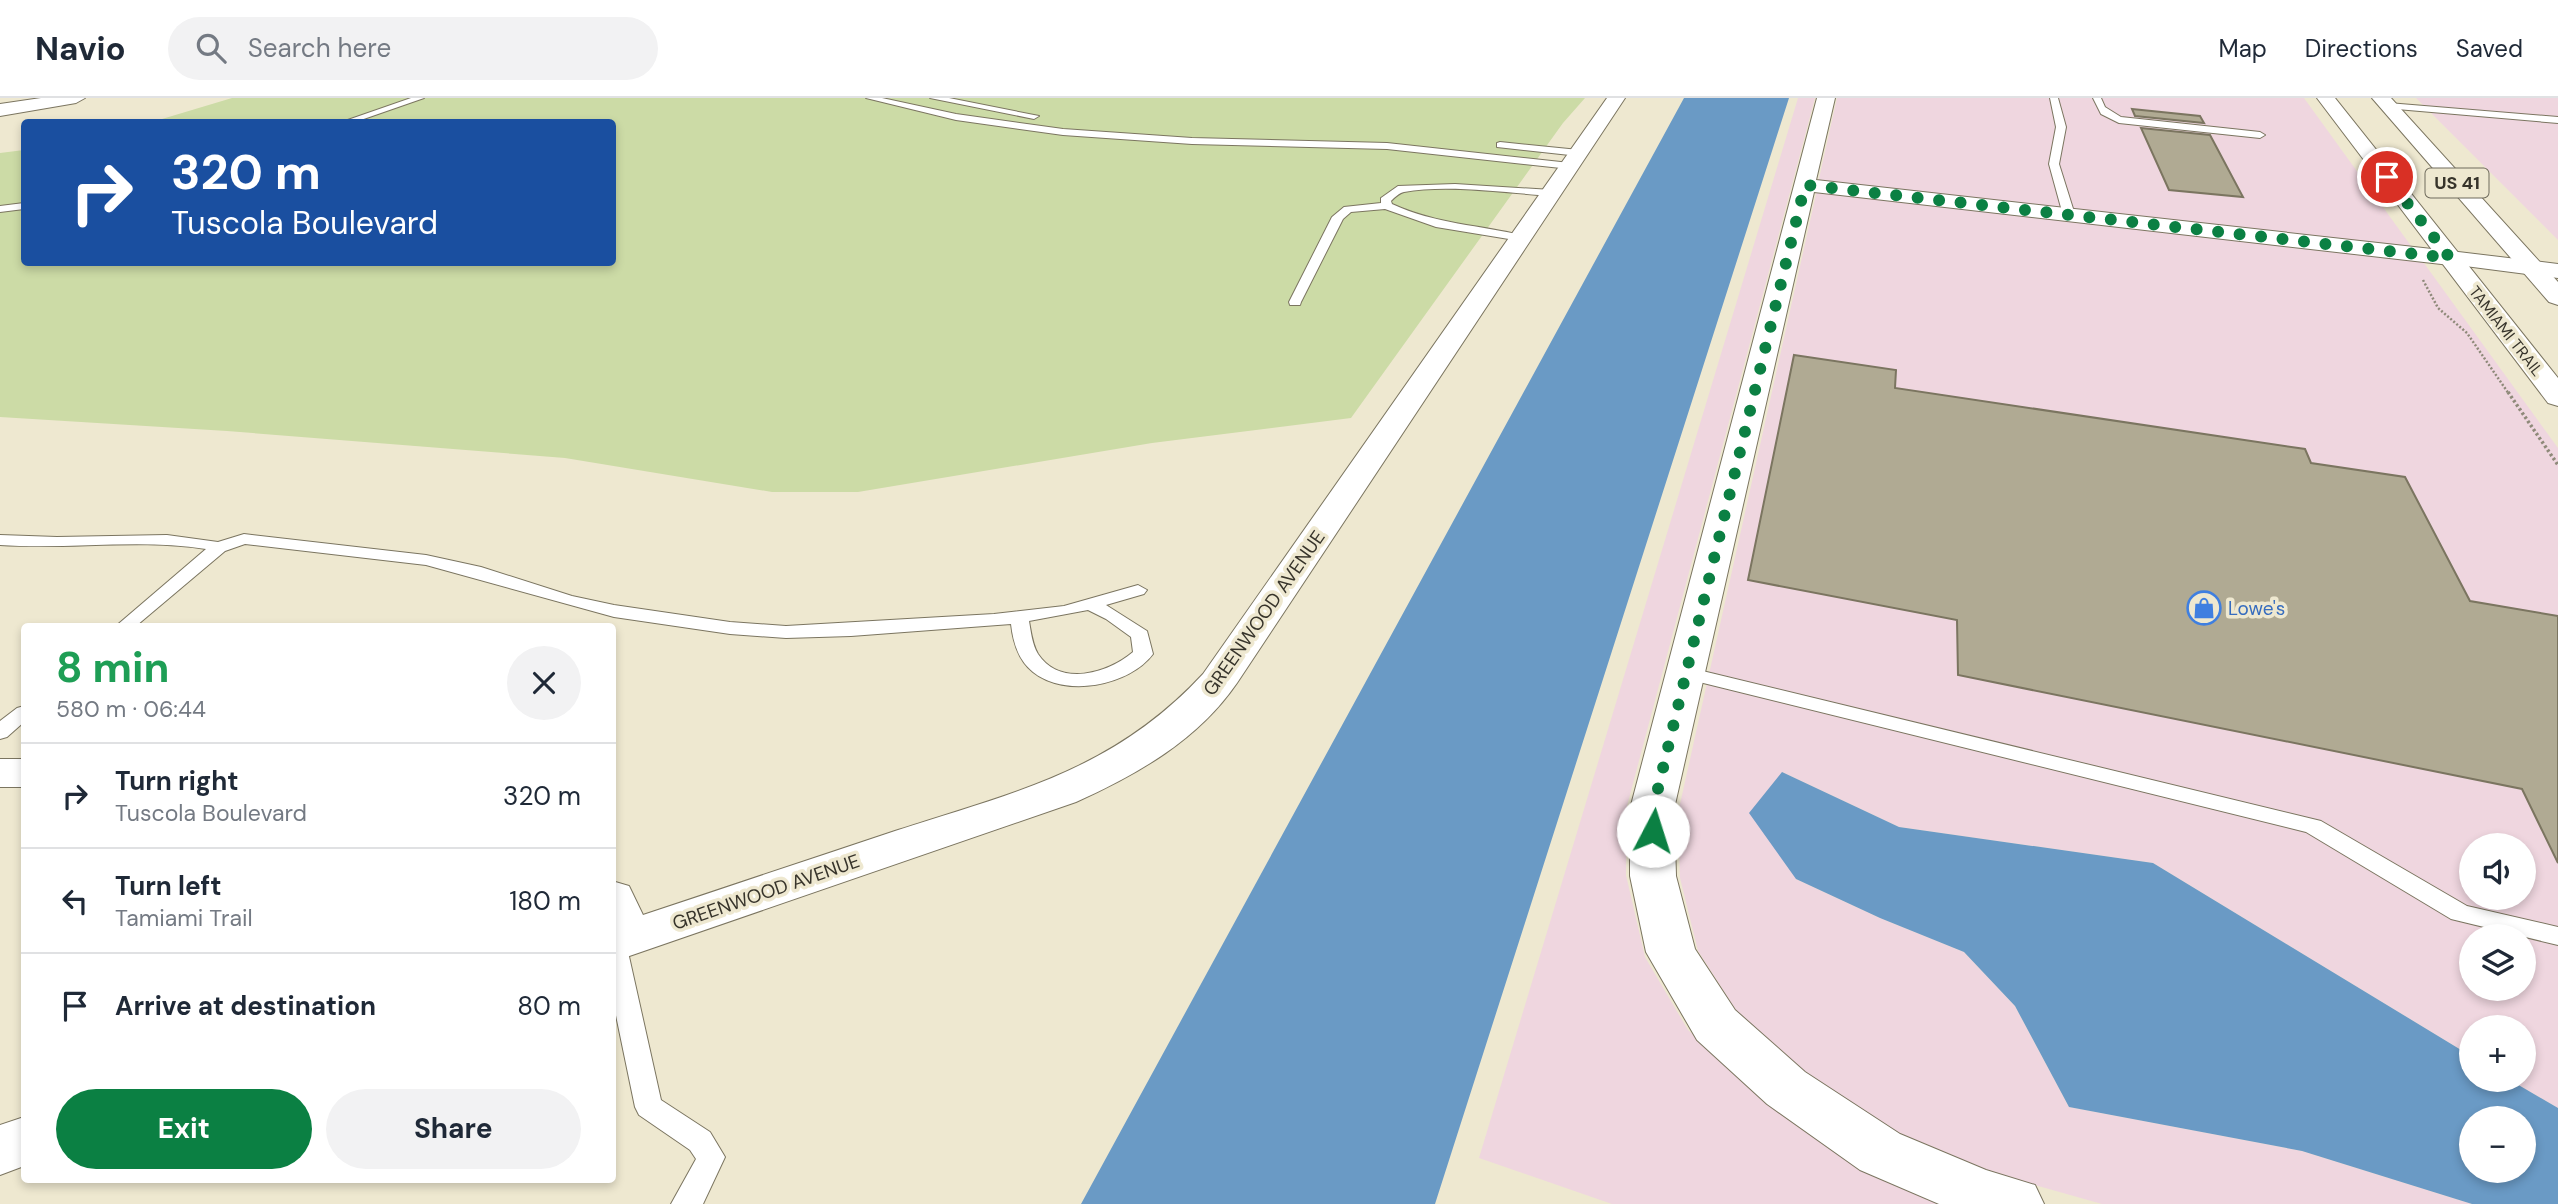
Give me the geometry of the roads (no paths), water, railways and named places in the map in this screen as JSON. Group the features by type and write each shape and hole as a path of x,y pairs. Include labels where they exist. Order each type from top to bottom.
{"street":[{"path":"0,110 76,98"},
{"name":"GREENWOOD AVENUE","path":"617,931 1061,792 1107,772 1147,749 1176,727 1217,683 1616,98"},
{"path":"1826,98 1653,809 1653,876 1671,952 1716,1026 1786,1088 1880,1152 1980,1194 2014,1204"},
{"name":"TAMIAMI TRAIL","path":"2326,98 2558,397"},
{"name":"US 41","path":"2385,102 2558,297"},
{"path":"1805,185 2558,271"},
{"path":"0,773 21,773"},
{"path":"0,1150 21,1143"}],"lane":[{"path":"356,119 420,98"},
{"path":"870,98 956,117 1063,132 1248,137 1314,133"},
{"path":"901,105 926,98"},
{"path":"934,98 1040,116"},
{"path":"2054,98 2061,127 2054,164 2069,215"},
{"path":"2097,98 2098,105 2106,115 2119,120 2260,135"},
{"path":"2385,102 2558,120"},
{"path":"1103,123 1248,137 1387,146 1567,171"},
{"path":"1379,134 1431,139"},
{"path":"1485,144 1567,171"},
{"path":"1387,206 1385,200 1398,189 1455,187 1567,171"},
{"path":"0,209 21,206"},
{"path":"1295,302 1338,217 1348,209 1387,206 1406,216 1440,225 1521,238"},
{"path":"129,623 219,547 244,539 426,560 475,571 556,597 614,611 730,628 786,632 851,630 1019,617 1066,611 1138,590"},
{"path":"0,540 160,540 200,542 219,547"},
{"path":"1019,617 1027,653 1043,672 1073,680 1119,672 1133,664 1143,654 1140,635 1114,615 1089,604"},
{"path":"1686,673 2313,826 2460,913 2558,936"},
{"path":"0,733 21,715"},
{"path":"617,931 649,1107 700,1141 711,1157 698,1187 686,1204"}],"water":[{"path":"1684,98 1789,98 1435,1204 1081,1204"},
{"path":"1782,772 1899,827 2153,863 2459,1049 2459,1092 2531,1092 2558,1108 2558,1204 2472,1204 2302,1151 2069,1107 2015,1006 1964,952 1880,918 1796,879 1749,813"}],"place":[{"name":"Lowe's","path":"2204,608"}]}
